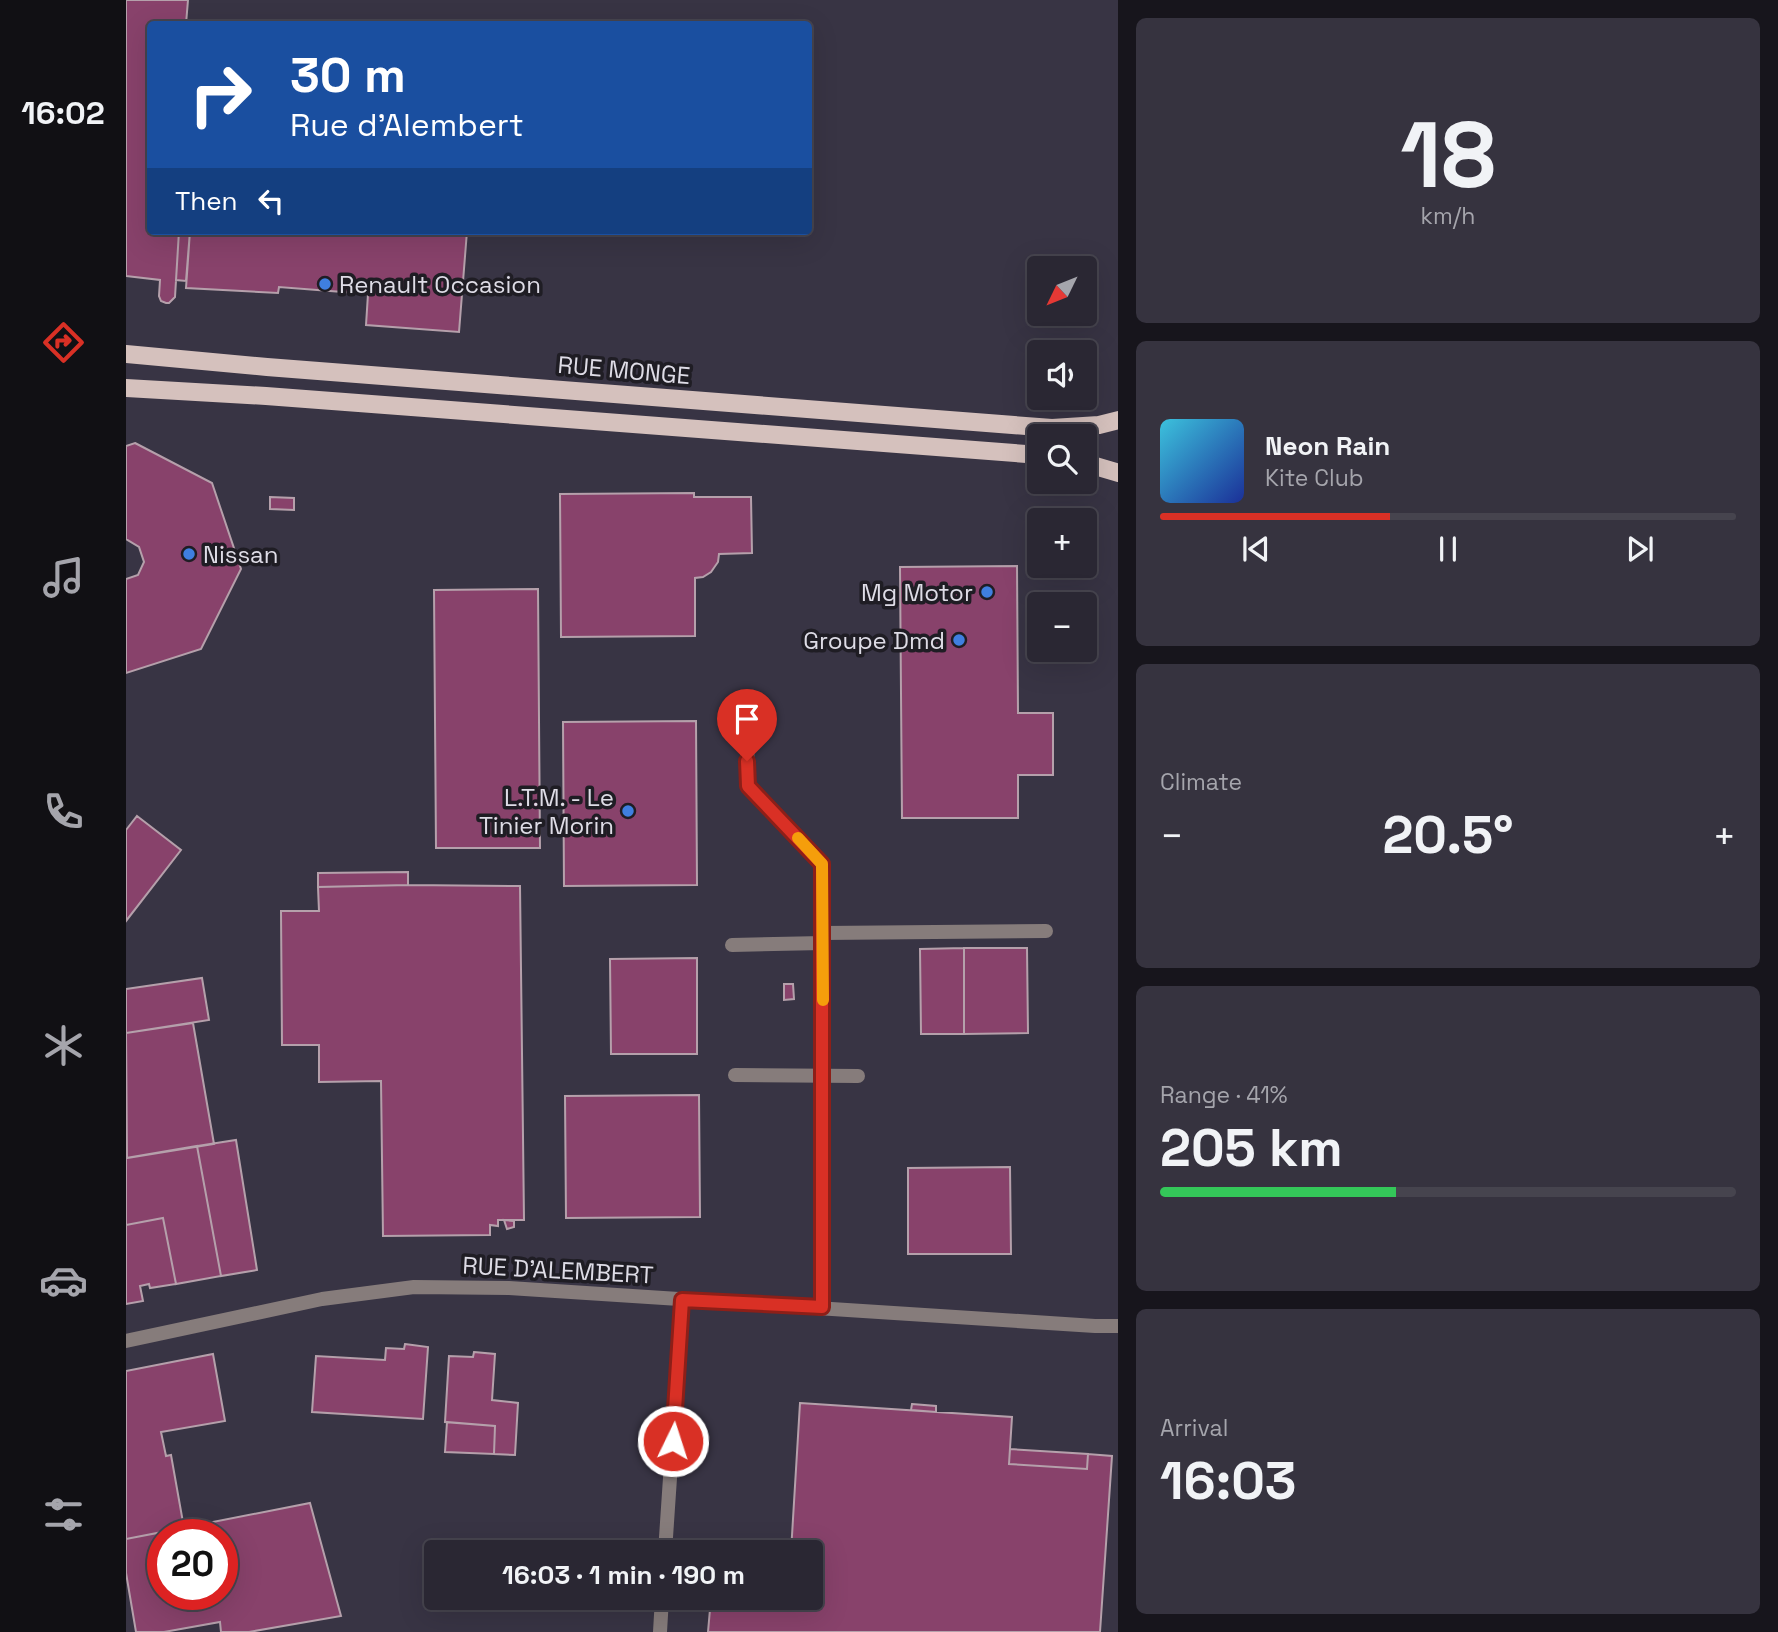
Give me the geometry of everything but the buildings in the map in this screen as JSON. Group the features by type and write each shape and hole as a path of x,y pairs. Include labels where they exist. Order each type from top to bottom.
{"main road":[{"name":"RUE MONGE","path":"126,354 1052,428 1099,425 1118,420"},
{"path":"126,388 266,396 1027,454"},
{"path":"1097,467 1118,473"}],"street":[{"path":"747,736 748,786 822,864 822,1307"},
{"path":"732,945 823,938 1046,932"},
{"path":"735,1075 858,1076"},
{"name":"RUE D'ALEMBERT","path":"126,1341 322,1299 414,1287 509,1288 1118,1326"},
{"path":"666,1540 682,1300"},
{"path":"660,1632 661,1610"}],"slow traffic":[{"path":"798,838 822,864 823,1000"}],"place":[{"name":"Renault Occasion","path":"325,284"},
{"name":"Nissan","path":"189,554"},
{"name":"Mg Motor","path":"987,592"},
{"name":"Groupe Dmd","path":"959,640"},
{"name":"L.T.M. - Le Tinier Morin","path":"628,811"}],"route":[{"path":"673,1441 682,1300 822,1307 822,864 748,786 747,761"}]}
